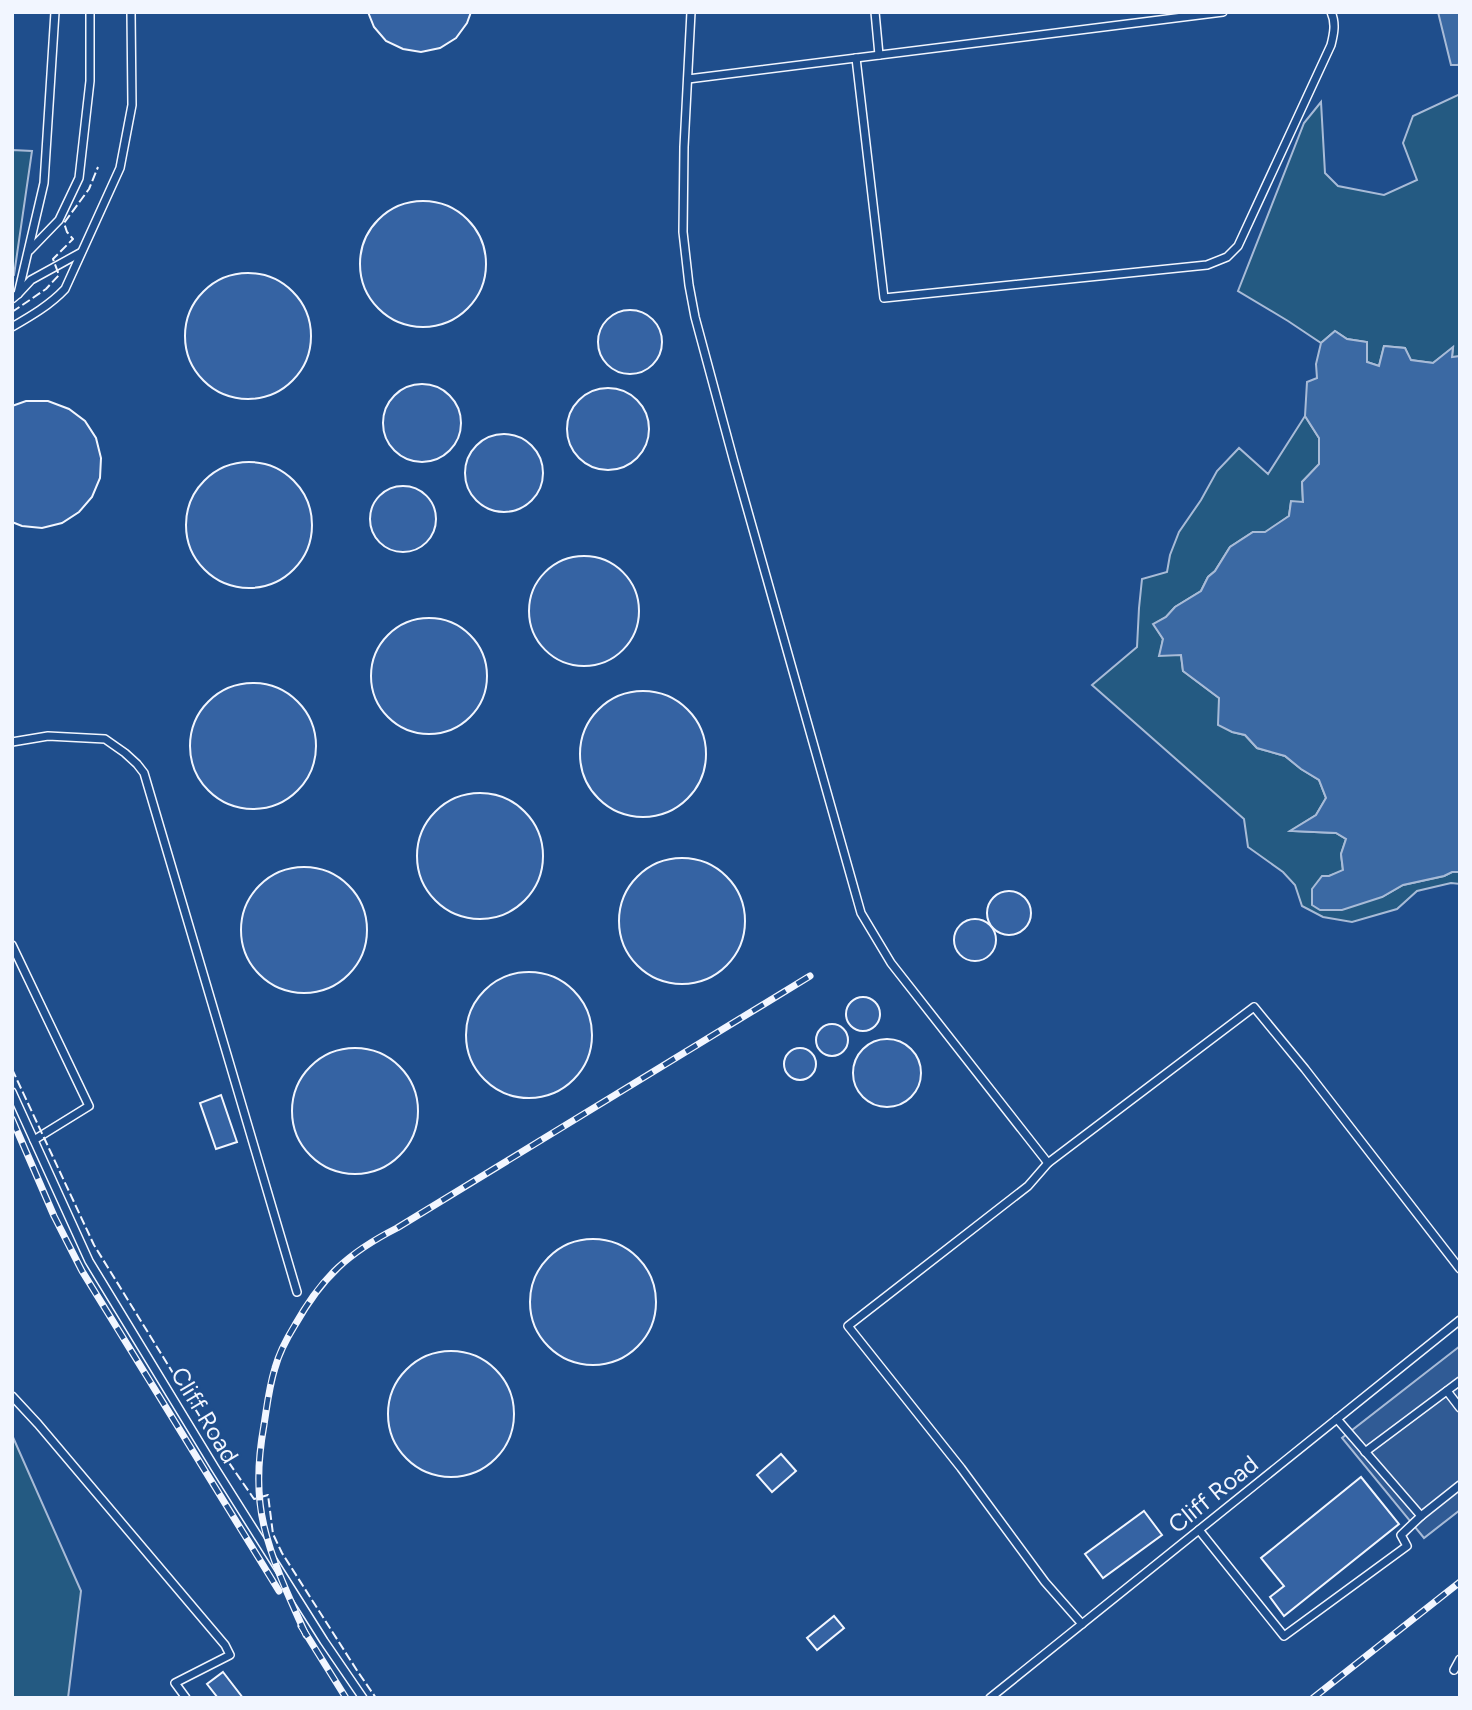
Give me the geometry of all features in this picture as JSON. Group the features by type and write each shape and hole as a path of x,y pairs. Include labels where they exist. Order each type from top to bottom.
{"lane":[{"path":"15,297 44,183 55,12"},
{"path":"28,251 60,220 79,178 90,81 90,12"},
{"path":"12,327 32,316 65,289 120,168 132,105 131,12"},
{"path":"691,12 683,232 695,317 861,913 891,963 1048,1163"},
{"path":"875,12 879,55"},
{"path":"688,79 1223,12"},
{"path":"856,58 884,298 1206,265 1227,257 1238,246 1331,45 1335,33 1331,12"},
{"path":"15,297 31,280 81,252"},
{"path":"12,742 48,736 106,739 125,753 144,773 297,1292"},
{"path":"12,945 89,1106 34,1140"},
{"path":"1082,1624 1045,1582 961,1468 848,1326 1028,1186 1048,1163 1254,1007 1460,1269"},
{"name":"Cliff Road","path":"12,1092 89,1261 215,1468 363,1698"},
{"name":"Cliff Road","path":"990,1698 1460,1320"},
{"path":"1365,1452 1460,1381"},
{"path":"1447,1391 1460,1408"},
{"path":"12,1396 225,1645 230,1655 175,1683 186,1698"},
{"path":"1337,1419 1421,1516"},
{"path":"1199,1530 1284,1636 1407,1546 1401,1535 1460,1485"},
{"path":"1454,1670 1460,1659"}],"shaded area":[{"path":"1438,12 1460,12 1458,65 1451,65"},
{"path":"1460,94 1459,357 1452,357 1453,348 1433,363 1410,360 1405,348 1384,346 1379,366 1367,362 1367,342 1347,339 1335,331 1321,343 1238,291 1304,123 1321,102 1325,173 1338,186 1384,195 1417,180 1403,143 1413,116"},
{"path":"12,150 32,151 12,277"},
{"path":"1335,331 1347,339 1367,342 1367,362 1379,366 1384,346 1405,348 1411,360 1433,363 1453,347 1452,357 1460,356 1460,872 1403,885 1382,897 1342,910 1320,910 1312,905 1312,889 1322,876 1343,870 1341,854 1346,839 1336,833 1290,831 1316,815 1326,798 1319,780 1285,756 1257,748 1245,735 1218,725 1219,698 1183,671 1181,655 1159,656 1163,639 1153,624 1201,591 1230,547 1253,532 1265,532 1289,516 1291,501 1303,502 1302,482 1319,464 1319,438 1305,416 1307,382 1317,378 1316,364 1321,343"},
{"path":"1305,416 1319,438 1319,465 1302,482 1303,503 1291,502 1289,516 1265,533 1253,532 1230,547 1201,591 1154,624 1163,639 1160,655 1181,655 1183,671 1219,698 1232,732 1245,735 1257,748 1285,756 1319,780 1326,798 1316,815 1291,831 1336,833 1346,839 1341,854 1343,871 1329,876 1382,897 1403,885 1460,872 1460,884 1451,883 1417,891 1397,909 1352,922 1323,917 1302,906 1295,885 1283,872 1248,847 1244,819 1092,685 1137,647 1142,579 1167,572 1179,532 1217,471 1239,448 1268,474"},
{"path":"1460,1346 1460,1510 1424,1538 1342,1438"},
{"path":"12,1435 81,1591 68,1698 12,1698"}],"building":[{"path":"368,12 471,12 456,38 440,48 421,52 403,49 386,41 374,27"},
{"path":"423,201 447,205 468,219 482,240 486,264 482,288 468,309 447,323 423,327 399,323 378,309 364,288 360,264 364,240 378,219 399,205"},
{"path":"248,273 272,277 293,291 307,312 311,336 307,360 293,381 272,395 248,399 224,395 203,381 189,360 185,336 189,312 203,291 224,277"},
{"path":"624,310 636,310 653,319 660,330 660,354 653,365 636,374 624,374 612,369 603,360 598,348 598,336 603,324 612,315"},
{"path":"422,384 437,387 450,395 458,408 461,423 458,438 450,451 437,459 422,462 407,459 394,451 386,438 383,423 386,408 394,395 407,387"},
{"path":"608,388 624,391 637,400 646,413 649,429 646,445 637,458 624,467 608,470 592,467 579,458 570,445 567,429 570,413 579,400 592,391"},
{"path":"26,401 48,401 69,409 85,421 96,438 101,458 100,478 92,497 79,512 62,523 42,528 12,522 12,406"},
{"path":"504,434 519,437 532,445 540,458 543,473 540,488 532,501 519,509 504,512 489,509 476,501 468,488 465,473 468,458 476,445 489,437"},
{"path":"249,462 273,466 294,480 308,501 312,525 308,549 294,570 273,584 249,588 225,584 204,570 190,549 186,525 190,501 204,480 225,466"},
{"path":"403,486 416,488 426,496 434,506 434,532 426,542 416,550 403,552 390,550 380,542 372,532 370,519 372,506 380,496 390,488"},
{"path":"584,556 605,560 623,572 635,590 639,611 635,632 623,650 605,662 584,666 563,662 545,650 533,632 529,611 533,590 545,572 563,560"},
{"path":"429,618 451,623 470,635 482,654 487,676 482,698 470,717 451,729 429,734 407,729 388,717 376,698 371,676 376,654 388,635 407,623"},
{"path":"253,683 277,687 298,701 312,722 316,746 312,770 298,791 277,805 253,809 229,805 208,791 194,770 190,746 194,722 208,701 229,687"},
{"path":"643,691 667,695 688,709 702,730 706,754 702,778 688,799 667,813 643,817 619,813 598,799 584,778 580,754 584,730 598,709 619,695"},
{"path":"480,793 504,797 525,811 539,832 543,856 539,880 525,901 504,915 480,919 456,915 435,901 421,880 417,856 421,832 435,811 456,797"},
{"path":"682,858 706,862 727,876 741,897 745,921 741,945 727,966 706,980 682,984 658,980 637,966 623,945 619,921 623,897 637,876 658,862"},
{"path":"304,867 328,871 349,885 363,906 367,930 363,954 349,975 328,989 304,993 280,989 259,975 245,954 241,930 245,906 259,885 280,871"},
{"path":"1009,891 1024,898 1031,913 1024,928 1009,935 994,928 987,913 994,898"},
{"path":"975,919 990,925 996,940 990,955 975,961 960,955 954,940 960,925"},
{"path":"529,972 553,976 574,990 588,1011 592,1035 588,1059 574,1080 553,1094 529,1098 505,1094 484,1080 470,1059 466,1035 470,1011 484,990 505,976"},
{"path":"863,997 875,1002 880,1014 875,1026 863,1031 851,1026 846,1014 851,1002"},
{"path":"832,1024 844,1028 848,1040 844,1052 832,1056 820,1052 816,1040 820,1028"},
{"path":"887,1039 900,1042 911,1049 918,1060 921,1073 918,1086 911,1097 900,1104 887,1107 874,1104 863,1097 856,1086 853,1073 856,1060 863,1049 874,1042"},
{"path":"355,1048 379,1052 400,1066 414,1087 418,1111 414,1135 400,1156 379,1170 355,1174 331,1170 310,1156 296,1135 292,1111 296,1087 310,1066 331,1052"},
{"path":"800,1048 812,1052 816,1064 812,1076 800,1080 788,1076 784,1064 788,1052"},
{"path":"221,1095 237,1142 216,1149 200,1103"},
{"path":"593,1239 617,1243 638,1257 652,1278 656,1302 652,1326 638,1347 617,1361 593,1365 569,1361 548,1347 534,1326 530,1302 534,1278 548,1257 569,1243"},
{"path":"451,1351 475,1355 496,1369 510,1390 514,1414 510,1438 496,1459 475,1473 451,1477 427,1473 406,1459 392,1438 388,1414 392,1390 406,1369 427,1355"},
{"path":"781,1454 796,1471 772,1492 757,1475"},
{"path":"1361,1477 1399,1524 1284,1616 1270,1597 1284,1586 1261,1558"},
{"path":"1144,1511 1162,1535 1103,1578 1085,1554"},
{"path":"834,1616 844,1628 817,1650 807,1638"},
{"path":"223,1672 243,1698 218,1698 207,1684"}],"railway":[{"path":"306,1635 272,1554 261,1514 259,1476 267,1404 277,1362 289,1335 315,1293 338,1268 364,1247 810,976"},
{"path":"12,1119 54,1216 82,1271 279,1591"},
{"path":"1313,1698 1460,1582"},
{"path":"301,1626 346,1698"}],"fence":[{"path":"12,312 46,289 59,275 53,259 73,239 64,223 89,189 98,167"},
{"path":"12,1069 94,1245 223,1454 254,1499 268,1495 273,1534 282,1553 376,1698"}]}
